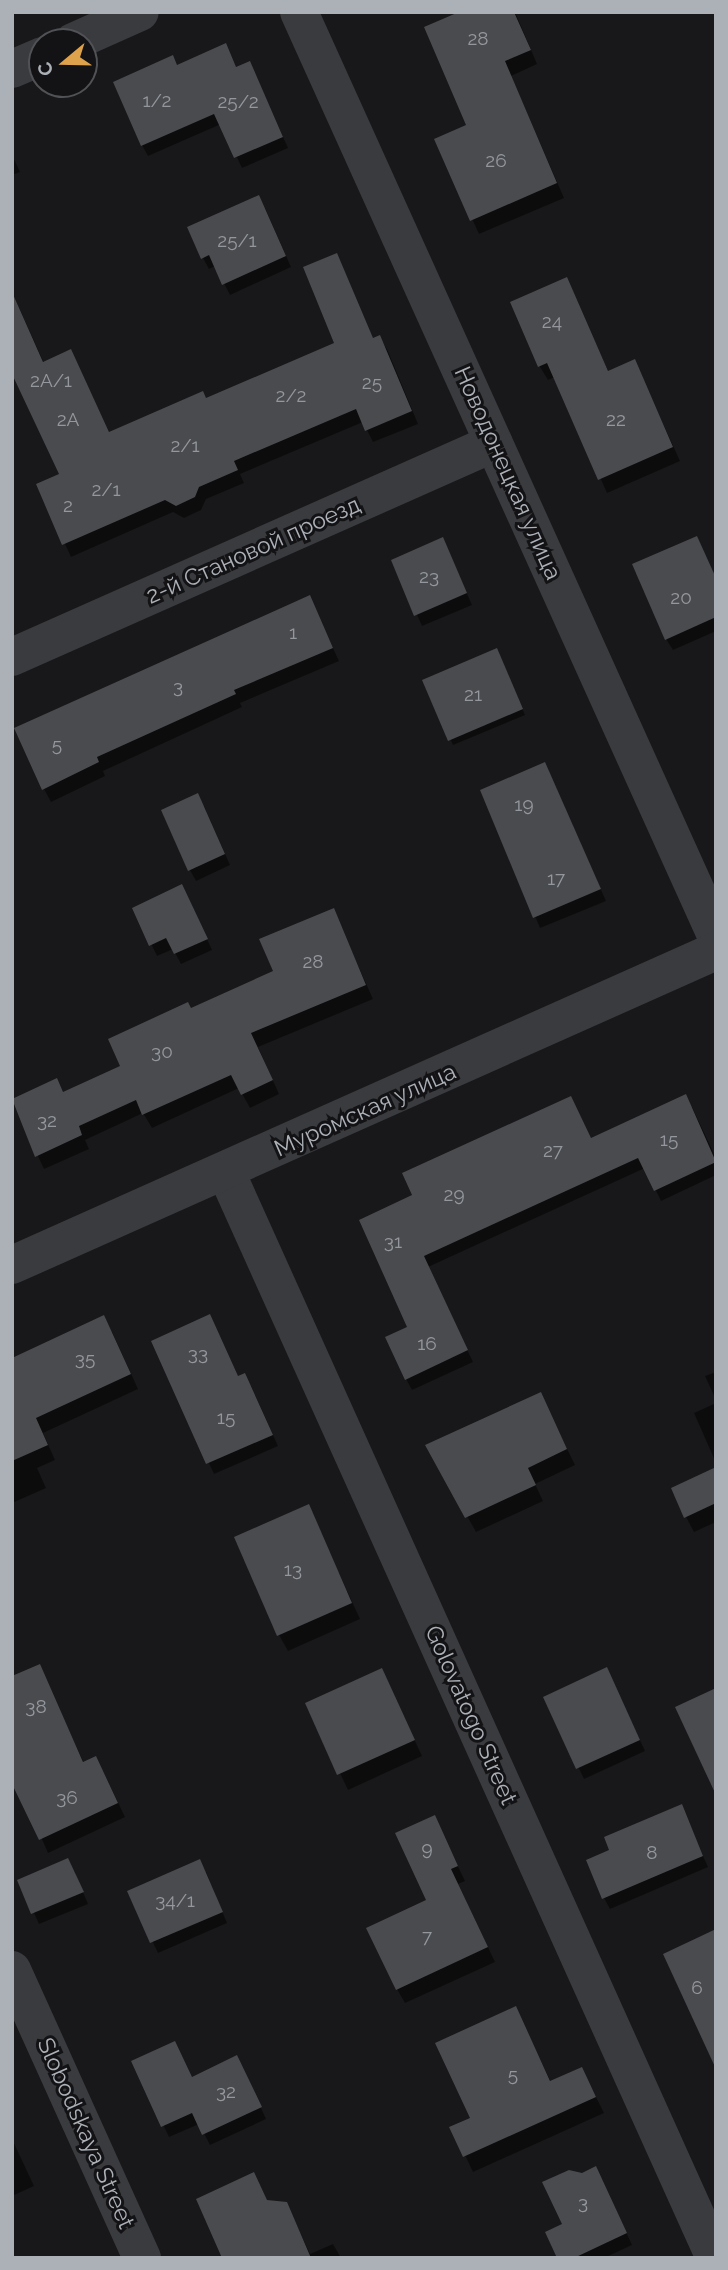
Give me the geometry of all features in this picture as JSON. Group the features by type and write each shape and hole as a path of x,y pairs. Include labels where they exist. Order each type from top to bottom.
{"street":[{"path":"98,31 140,12"},
{"name":"Новодонецкая улица","path":"299,12 716,934"},
{"name":"2-й Становой проезд","path":"12,657 494,443"},
{"name":"Муромская улица","path":"12,1265 226,1172 716,951"},
{"name":"Golovatogo Street","path":"226,1172 715,2258"},
{"name":"Slobodskaya Street","path":"12,1970 142,2258"}],"building":[{"path":"459,12 514,12 531,50 505,61 557,183 470,221 434,139 466,125 424,27"},
{"path":"226,43 236,67 250,61 283,137 234,158 214,114 141,146 113,82 173,55 177,65"},
{"path":"259,195 286,256 222,285 209,255 201,259 187,227"},
{"path":"337,253 373,338 380,335 412,411 365,431 356,409 234,461 238,470 199,487 195,497 176,506 165,500 62,545 36,484 59,474 12,374 12,292 43,362 71,349 109,432 203,391 206,398 334,343 303,267"},
{"path":"567,277 608,371 635,359 673,447 598,480 547,363 538,367 510,302"},
{"path":"697,536 716,578 716,617 665,640 632,564"},
{"path":"443,537 467,593 414,616 391,560"},
{"path":"310,595 333,648 234,690 236,694 97,757 99,762 42,790 14,728"},
{"path":"497,648 523,709 448,741 422,680"},
{"path":"545,762 601,889 533,918 480,790"},
{"path":"198,793 225,854 188,871 161,810"},
{"path":"182,884 208,939 174,954 166,938 149,946 132,908"},
{"path":"334,908 366,985 251,1033 273,1080 241,1095 231,1075 142,1115 136,1100 79,1126 82,1135 35,1157 12,1099 57,1078 63,1092 120,1066 108,1039 188,1002 191,1008 273,971 259,939"},
{"path":"686,1094 716,1162 654,1191 638,1158 424,1256 468,1350 405,1380 385,1337 407,1327 359,1220 412,1195 402,1173 571,1096 591,1138"},
{"path":"210,1314 238,1376 245,1373 273,1435 206,1464 151,1341"},
{"path":"104,1315 131,1374 36,1418 48,1445 12,1461 12,1358"},
{"path":"541,1392 567,1449 528,1468 536,1485 465,1518 425,1445"},
{"path":"716,1467 716,1503 684,1518 671,1488"},
{"path":"309,1504 352,1603 277,1636 234,1537"},
{"path":"40,1664 83,1762 96,1756 118,1803 39,1840 12,1784 12,1676"},
{"path":"607,1667 640,1740 576,1769 543,1697"},
{"path":"382,1668 415,1740 337,1775 305,1703"},
{"path":"716,1688 716,1795 675,1707"},
{"path":"682,1804 703,1856 602,1899 586,1860 609,1850 604,1837"},
{"path":"435,1815 458,1866 451,1869 488,1947 396,1990 366,1928 426,1900 395,1833"},
{"path":"68,1858 84,1892 31,1914 17,1880"},
{"path":"200,1859 223,1912 150,1943 127,1891"},
{"path":"716,1929 716,2069 663,1954"},
{"path":"516,2006 550,2081 582,2067 596,2097 463,2157 449,2127 470,2118 435,2043"},
{"path":"175,2041 192,2077 237,2055 262,2107 202,2135 192,2113 161,2127 131,2061"},
{"path":"596,2166 627,2233 574,2258 557,2258 545,2232 562,2224 542,2182 569,2170 582,2173"},
{"path":"254,2172 267,2200 287,2202 311,2258 222,2258 196,2199"}]}
